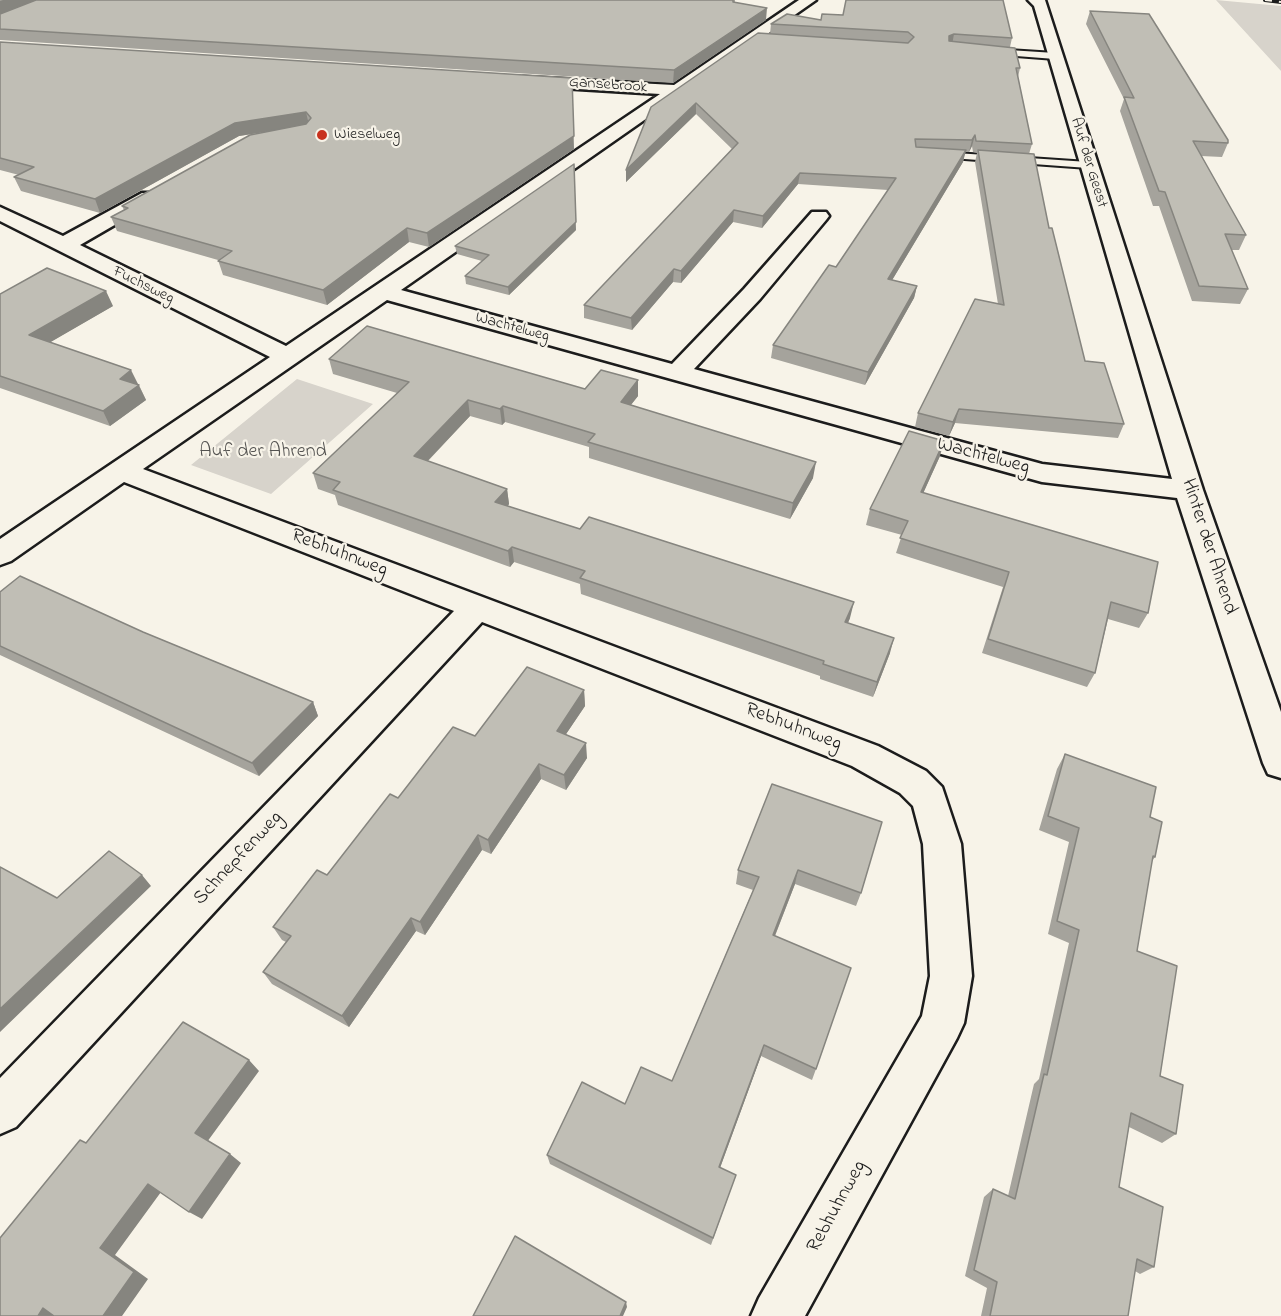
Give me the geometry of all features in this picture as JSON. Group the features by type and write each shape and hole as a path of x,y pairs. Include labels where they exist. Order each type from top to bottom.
{"street":[{"path":"0,554 677,90 757,40 809,0"},
{"name":"Auf der Geest","path":"1035,0 1041,4 1088,165 1140,329"},
{"name":"Gansebrook","path":"518,80 677,90"},
{"path":"62,246 165,188"},
{"name":"Fuchsweg","path":"0,213 288,357"},
{"path":"677,373 752,294 819,216"},
{"name":"Wachtelweg","path":"382,292 1042,473 1189,490"},
{"name":"Hinter der Ahrend","path":"1140,329 1189,490 1281,763"},
{"name":"Rebhuhnweg","path":"121,471 865,756 913,782 929,798 942,844 951,976 942,1023 777,1316"},
{"name":"Schnepfenweg","path":"0,1111 477,607"}],"lane":[{"path":"986,52 1055,56"},
{"path":"930,154 1088,165"}],"green space":[{"path":"1216,0 1281,6 1281,71"},
{"name":"Auf der Ahrend","path":"297,379 373,404 271,494 191,465"}],"building":[{"path":"36,0 733,0 733,2 767,8 674,70 0,29 0,14"},
{"path":"846,0 1003,0 1012,38 954,34 949,36 949,41 1015,48 1020,68 1016,68 1032,144 976,141 975,135 972,140 915,139 916,147 966,150 888,279 917,286 868,372 773,345 829,265 836,267 896,178 800,173 763,216 734,210 681,271 674,269 631,318 584,305 738,143 696,103 626,170 651,107 758,33 908,43 914,37 908,32 771,24 787,14 821,20 822,14 843,15"},
{"path":"1090,11 1149,14 1228,140 1228,143 1193,141 1246,235 1225,234 1248,289 1199,286 1165,192 1159,191 1124,97 1134,98"},
{"path":"0,42 572,78 574,136 427,233 407,228 323,290 218,261 232,251 111,217 128,208 122,206 250,135 306,124 311,118 306,112 235,123 95,199 14,177 34,167 0,158"},
{"path":"978,150 1034,154 1049,228 1052,228 1085,361 1104,363 1124,424 959,409 953,422 918,413 975,299 1004,305"},
{"path":"574,164 576,222 508,287 465,276 489,255 455,246"},
{"path":"47,268 106,291 29,335 131,370 120,379 139,385 103,411 0,376 0,294"},
{"path":"367,326 585,389 601,370 638,380 621,402 816,462 793,503 588,442 595,434 503,406 500,409 468,400 414,456 507,489 495,502 580,529 589,517 854,602 845,622 894,638 877,682 823,664 824,661 580,578 585,571 512,547 508,551 333,490 340,482 313,473 409,382 329,359"},
{"path":"909,431 944,441 921,492 1158,562 1148,613 1111,602 1095,673 988,639 1009,572 900,538 908,521 870,509"},
{"path":"20,576 143,632 313,702 252,763 0,646 0,592"},
{"path":"527,667 584,690 557,731 586,743 564,775 539,764 488,840 478,835 420,922 411,918 342,1016 263,972 291,936 273,927 317,870 327,875 390,794 398,798 453,727 475,736"},
{"path":"1065,754 1156,787 1150,817 1162,822 1155,857 1153,856 1137,951 1177,966 1160,1076 1183,1085 1176,1134 1131,1113 1119,1187 1163,1207 1154,1267 1137,1259 1128,1316 990,1316 997,1282 974,1270 993,1189 1015,1199 1044,1074 1047,1075 1079,930 1057,921 1079,828 1048,816"},
{"path":"772,784 882,822 861,893 798,870 773,935 851,968 816,1069 764,1045 719,1167 736,1175 713,1238 547,1155 582,1082 625,1104 641,1067 672,1081 759,877 738,870"},
{"path":"109,851 142,875 0,1009 0,867 57,898"},
{"path":"183,1022 249,1060 195,1133 230,1154 189,1212 148,1184 100,1248 134,1272 103,1316 54,1316 43,1308 38,1316 0,1316 0,1238 80,1140 86,1143"},
{"path":"515,1236 626,1302 620,1316 473,1316"}],"railway":[{"path":"1265,0 1281,2"}],"place":[{"name":"Wieselweg","path":"322,135"}]}
